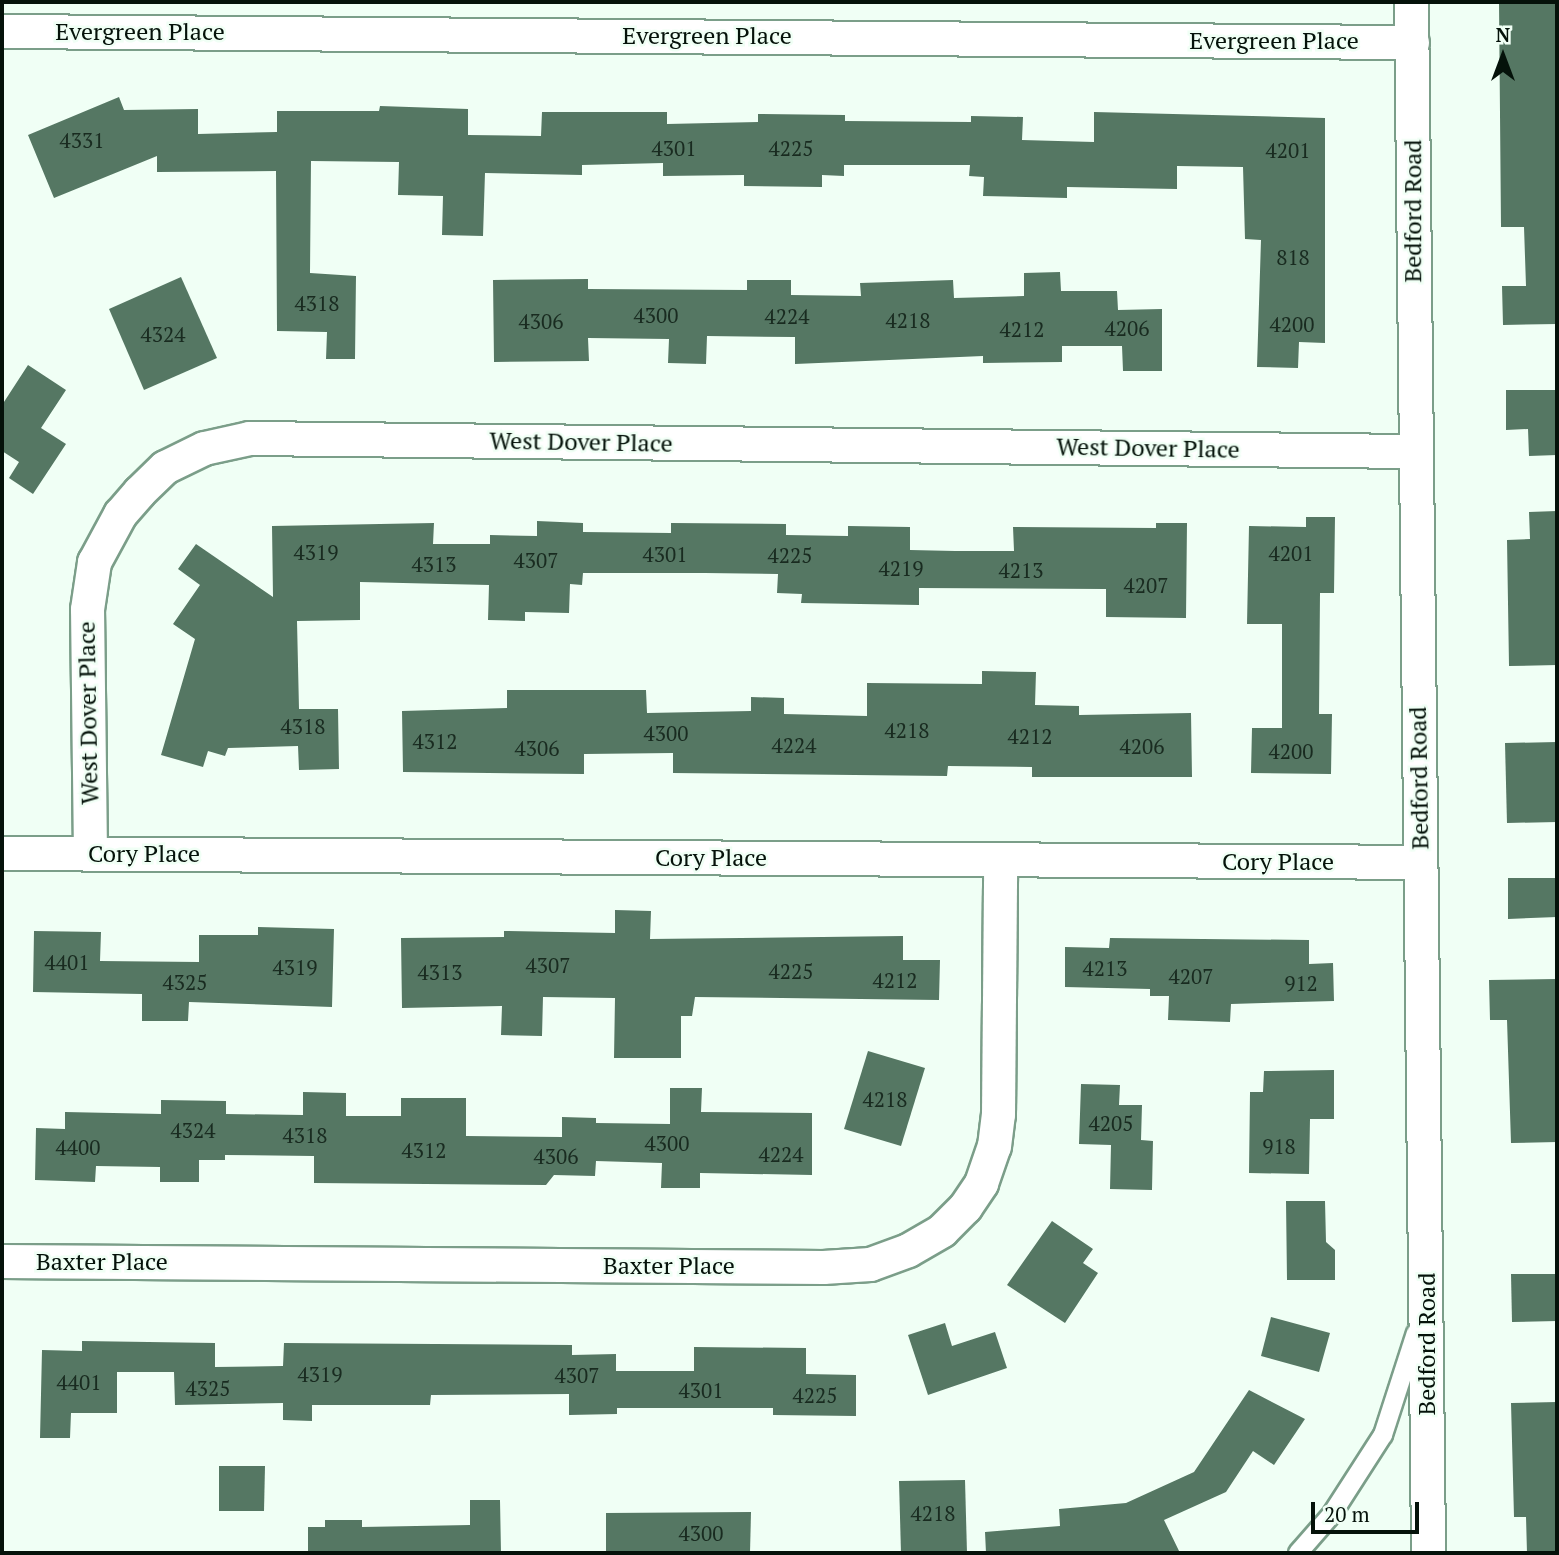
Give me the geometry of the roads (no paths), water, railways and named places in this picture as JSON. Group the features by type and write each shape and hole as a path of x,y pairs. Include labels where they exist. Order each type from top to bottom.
{"street":[{"name":"Bedford Road","path":"1411,2 1414,452 1427,1300 1427,1553"},
{"name":"Evergreen Place","path":"2,31 1412,42"},
{"name":"West Dover Place","path":"90,853 87,609 94,562 120,514 139,492 165,467 204,449 249,438 1414,452"},
{"name":"Cory Place","path":"2,853 1420,862"},
{"name":"Baxter Place","path":"2,1261 823,1267 870,1264 908,1250 942,1230 965,1207 981,1184 993,1146 998,1114 1000,860"}],"lane":[{"path":"1298,1553 1332,1514 1383,1435 1427,1300"}]}
